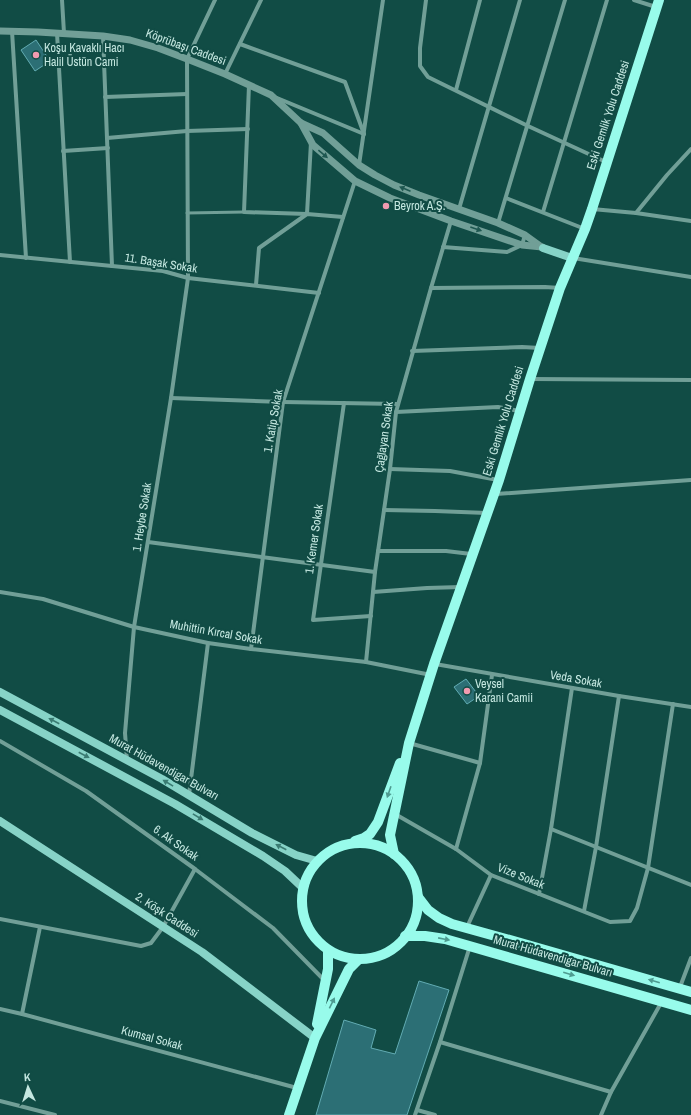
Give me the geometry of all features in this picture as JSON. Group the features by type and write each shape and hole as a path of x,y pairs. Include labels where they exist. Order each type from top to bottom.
{"main road":[{"name":"Eski Gemlik Yolu Caddesi","path":"394,854 390,835 409,743 434,664 499,480 560,288 592,209 658,4"},
{"name":"Köprübaşı Caddesi","path":"544,248 572,258"},
{"name":"Murat Hüdavendigar Bulvarı","path":"0,692 127,760 252,833 296,855 317,861"},
{"path":"0,710 175,804 263,856 285,871 303,888"},
{"path":"346,844 363,843 379,846 394,854 406,866 412,876 418,897 417,914 411,929 400,944 385,954 368,959 350,959 333,953 318,943 307,928 302,911 302,893 307,876 317,861 330,851 346,844 364,838 370,834 378,822 393,779 409,743"},
{"name":"2. Köşk Caddesi","path":"0,821 202,952 315,1038"},
{"name":"Murat Hüdavendigar Bulvarı","path":"418,897 428,910 439,918 452,924 691,992"},
{"name":"Murat Hüdavendigar Bulvarı","path":"405,936 425,936 445,939 691,1010"},
{"path":"289,1115 315,1038 326,982 328,950"},
{"path":"315,1038 349,969 359,959"}],"street":[{"path":"62,0 60,33 63,151 70,262"},
{"path":"187,59 215,0"},
{"path":"225,74 260,0"},
{"path":"359,165 384,0"},
{"path":"426,0 420,48 420,66 428,76 488,107 607,162"},
{"path":"456,90 480,0"},
{"path":"459,209 520,0"},
{"path":"498,223 565,0"},
{"path":"543,212 607,0"},
{"path":"634,0 658,4"},
{"name":"Köprübaşı Caddesi","path":"0,31 60,33 103,36 130,40 158,48 225,74 271,95 301,123 313,145 355,180 390,198 451,221 522,245 544,248"},
{"path":"12,31 26,258"},
{"path":"103,36 112,266"},
{"path":"240,44 344,82 364,134"},
{"name":"1. Heybe Sokak","path":"127,760 125,733 134,627 171,398 188,278 187,59"},
{"path":"249,85 244,212 343,217"},
{"path":"105,97 187,94"},
{"path":"271,95 364,134"},
{"name":"Köprübaşı Caddesi","path":"301,123 323,133 359,165 394,185 498,223 525,235 544,248"},
{"path":"107,138 187,131 248,129"},
{"path":"307,214 311,141"},
{"path":"63,151 108,148"},
{"path":"636,213 667,175 691,149"},
{"name":"1. Katip Sokak","path":"251,649 283,402 355,180"},
{"path":"506,198 585,229"},
{"path":"592,209 636,213 691,221"},
{"path":"256,285 259,248 307,214"},
{"name":"Çağlayan Sokak","path":"366,662 375,572 390,469 396,412 412,351 451,221"},
{"path":"443,247 507,252 522,245 525,235"},
{"name":"11. Başak Sokak","path":"0,255 163,271 188,278 319,293"},
{"path":"572,258 691,277"},
{"path":"431,288 560,288"},
{"path":"412,351 522,347 540,348"},
{"path":"530,379 691,380"},
{"path":"171,398 398,404"},
{"name":"1. Kemer Sokak","path":"344,403 313,620 370,616"},
{"path":"396,412 498,407 520,411"},
{"path":"390,469 450,471 499,480"},
{"path":"494,494 691,480"},
{"path":"384,510 487,513"},
{"path":"148,542 375,572"},
{"path":"378,551 446,551 473,554"},
{"path":"373,592 461,587"},
{"name":"Muhittin Kırcal Sokak","path":"0,592 43,599 134,627 208,643 366,662 431,675"},
{"path":"189,795 208,643"},
{"name":"Veda Sokak","path":"434,664 492,675 691,707"},
{"path":"456,849 480,763 492,675"},
{"path":"539,894 551,829 572,688"},
{"path":"584,911 596,847 619,696"},
{"path":"648,868 673,704"},
{"name":"6. Ak Sokak","path":"0,741 86,791 195,869 273,928 326,982"},
{"path":"409,743 480,763"},
{"name":"Vize Sokak","path":"394,813 456,849 491,875 610,922 630,921 637,908 648,868"},
{"path":"551,829 691,885"},
{"path":"0,919 141,946 151,943 163,927 195,869"},
{"path":"467,928 491,875"},
{"path":"22,1014 40,927"},
{"path":"415,1115 470,946"},
{"path":"680,988 691,958"},
{"path":"600,1115 610,1092 662,1002"},
{"name":"Kumsal Sokak","path":"0,1009 298,1089"},
{"path":"440,1042 610,1092"},
{"path":"0,1101 55,1115"},
{"path":"417,1110 435,1115"}],"lane":[{"path":"187,213 244,212"}],"building":[{"name":"Koşu Kavaklı Hacı Halil Üstün Cami","path":"36,40 50,61 35,71 21,50"},
{"name":"Veysel Karani Camii","path":"466,679 479,696 467,704 454,687"},
{"path":"419,981 449,990 407,1115 316,1115 344,1020 376,1030 371,1048 395,1054"}],"place":[{"name":"Koşu Kavaklı Hacı Halil Üstün Cami","path":"36,55"},
{"name":"Beyrok A.Ş.","path":"386,206"},
{"name":"Veysel Karani Camii","path":"467,691"}]}
